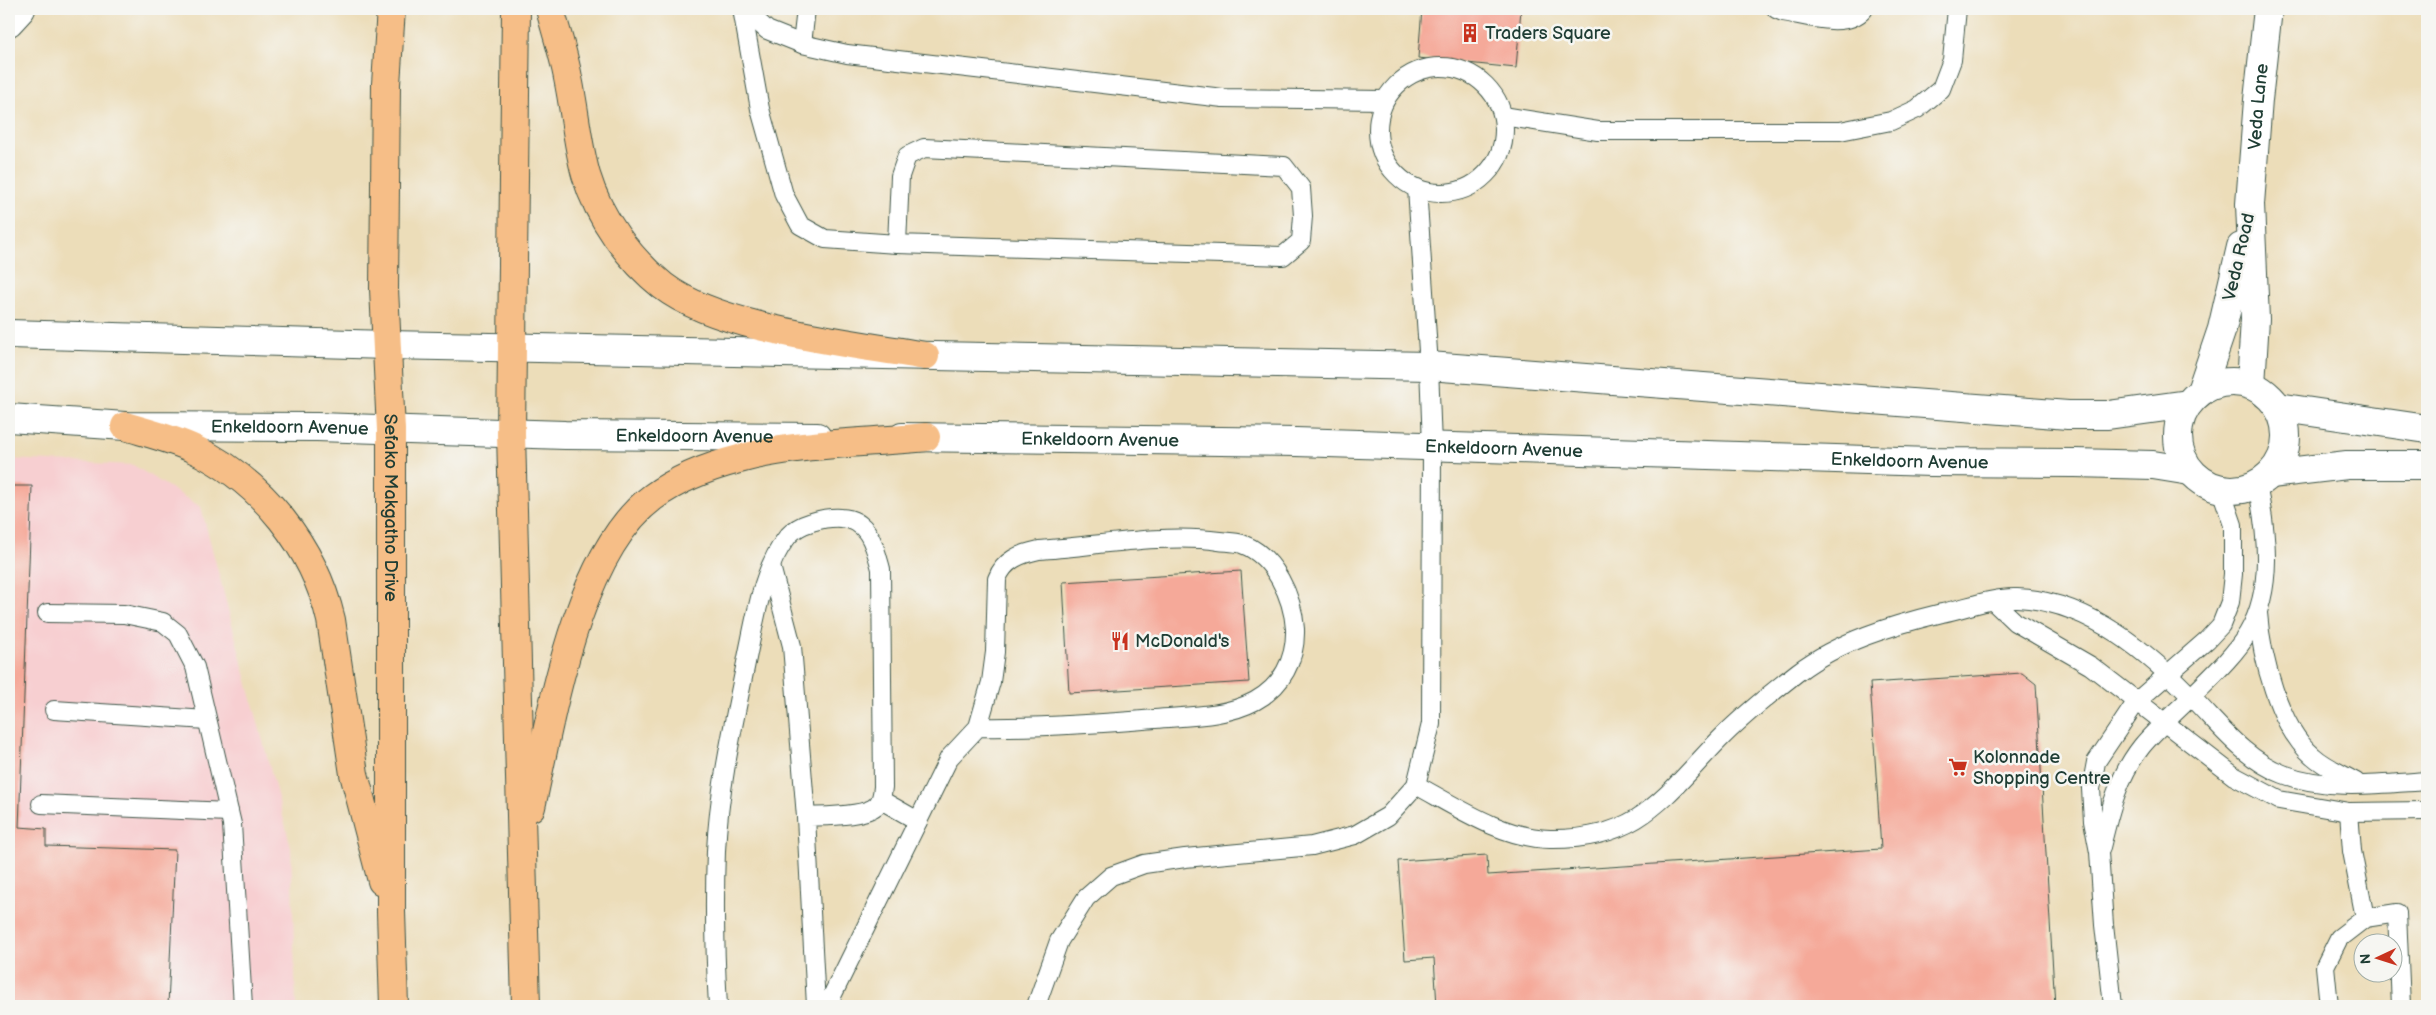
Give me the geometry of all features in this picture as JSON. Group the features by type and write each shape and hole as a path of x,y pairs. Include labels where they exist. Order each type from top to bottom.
{"main road":[{"name":"Sefako Makgatho Drive","path":"391,9 386,84 384,289 391,430 391,912 394,1006"},
{"path":"516,9 511,434 526,1006"},
{"path":"550,9 568,79 574,124 586,175 605,218 623,244 646,270 664,286 720,314 770,328 925,356"},
{"path":"126,426 194,449 216,461 251,487 272,506 318,578 331,620 343,710 360,802 391,912"},
{"path":"522,848 567,654 583,602 600,564 613,542 638,510 652,497 691,474 740,458 794,449 926,437"}],"street":[{"path":"9,22 21,9"},
{"name":"Veda Lane","path":"2250,204 2258,100 2268,9"},
{"name":"Veda Road","path":"2250,204 2255,318 2251,385"},
{"name":"Veda Road","path":"2194,398 2222,329 2250,204"},
{"path":"9,334 511,348 1429,366 2068,415 2108,415 2194,398 2225,382 2251,385 2266,394 2278,407 2285,423 2287,441 2282,459 2264,479"},
{"path":"2194,398 2180,420 2178,438 2182,455 2190,471 2204,483 2221,490 2240,490 2264,479 2346,464 2427,465"},
{"path":"2278,407 2427,429"},
{"name":"Enkeldoorn Avenue","path":"9,418 126,426 391,430 511,434 926,437 1432,446 1931,462 2144,465 2190,471"}],"lane":[{"path":"743,9 767,30 802,44 847,54 1223,98 1385,100"},
{"path":"743,9 763,118 784,195 800,225 825,239 897,244 1283,256 1301,241 1304,216 1301,188 1284,166 924,148 907,156 900,176 897,244"},
{"path":"802,44 806,9"},
{"path":"1776,9 1783,12 1845,21 1857,17 1864,9"},
{"path":"1503,116 1598,131 1840,130 1891,121 1916,109 1940,89 1952,60 1957,9"},
{"path":"1439,66 1461,69 1480,80 1495,96 1503,116 1504,136 1500,155 1489,172 1474,184 1456,192 1436,193 1417,188 1400,178 1387,163 1380,142 1379,121 1385,100 1399,83 1417,71 1439,66"},
{"path":"1036,1006 1059,941 1086,898 1111,876 1144,864 1185,858 1312,846 1355,835 1388,816 1416,785 1431,724 1432,446 1429,366 1417,188"},
{"path":"2099,852 2113,797 2142,747 2221,667 2248,633 2258,610 2265,580 2266,549 2262,509 2264,479"},
{"path":"2113,1006 2104,925 2099,852 2091,789 2096,762 2137,701 2207,640 2221,624 2230,602 2233,574 2233,525 2221,490"},
{"path":"718,1006 715,945 716,850 726,764 758,606 771,566 789,535 809,522 841,518 861,523 873,540 881,569 883,787 881,800 875,808 862,812 806,817"},
{"path":"827,1006 949,758 978,727 992,675 998,579 1001,568 1024,554 1184,538 1242,544 1258,554 1272,567 1282,583 1294,617 1296,643 1288,669 1274,686 1255,700 1229,711 1191,716 1109,723 978,727"},
{"path":"771,566 792,646 806,817 816,1006"},
{"path":"1416,785 1488,823 1515,832 1547,839 1587,837 1631,824 1674,791 1720,739 1801,670 1854,640 1917,619 1993,601 2015,598 2048,603 2085,617 2116,632 2139,648 2167,673 2240,748 2281,773 2312,782 2361,785 2427,781"},
{"path":"1993,601 2015,622 2091,666 2234,776 2279,800 2349,812 2427,811"},
{"path":"2258,610 2264,656 2279,702 2294,732 2312,756 2361,785"},
{"path":"47,613 124,614 163,622 178,634 194,667 232,824 243,1006"},
{"path":"54,710 208,720"},
{"path":"881,800 918,821"},
{"path":"42,804 229,812"},
{"path":"2349,812 2352,851 2365,918"},
{"path":"2329,1006 2325,966 2339,938 2365,918 2397,913 2401,1006"}],"shaded area":[{"path":"9,459 133,465 201,507 291,847 296,1006 9,1006"}],"building":[{"name":"Traders Square","path":"1422,9 1521,9 1516,68 1418,58"},
{"path":"9,486 32,486 19,827 46,829 46,846 175,850 168,1006 9,1006"},
{"path":"1241,571 1249,682 1069,693 1063,582"},
{"name":"Kolonnade Shopping Centre","path":"2022,673 2036,684 2055,1006 1437,1006 1434,958 1405,960 1398,861 1487,855 1488,875 1881,849 1870,683"}],"place":[{"name":"Traders Square","path":"1470,33"},
{"name":"McDonald's","path":"1120,641"},
{"name":"Kolonnade Shopping Centre","path":"1958,767"}]}
